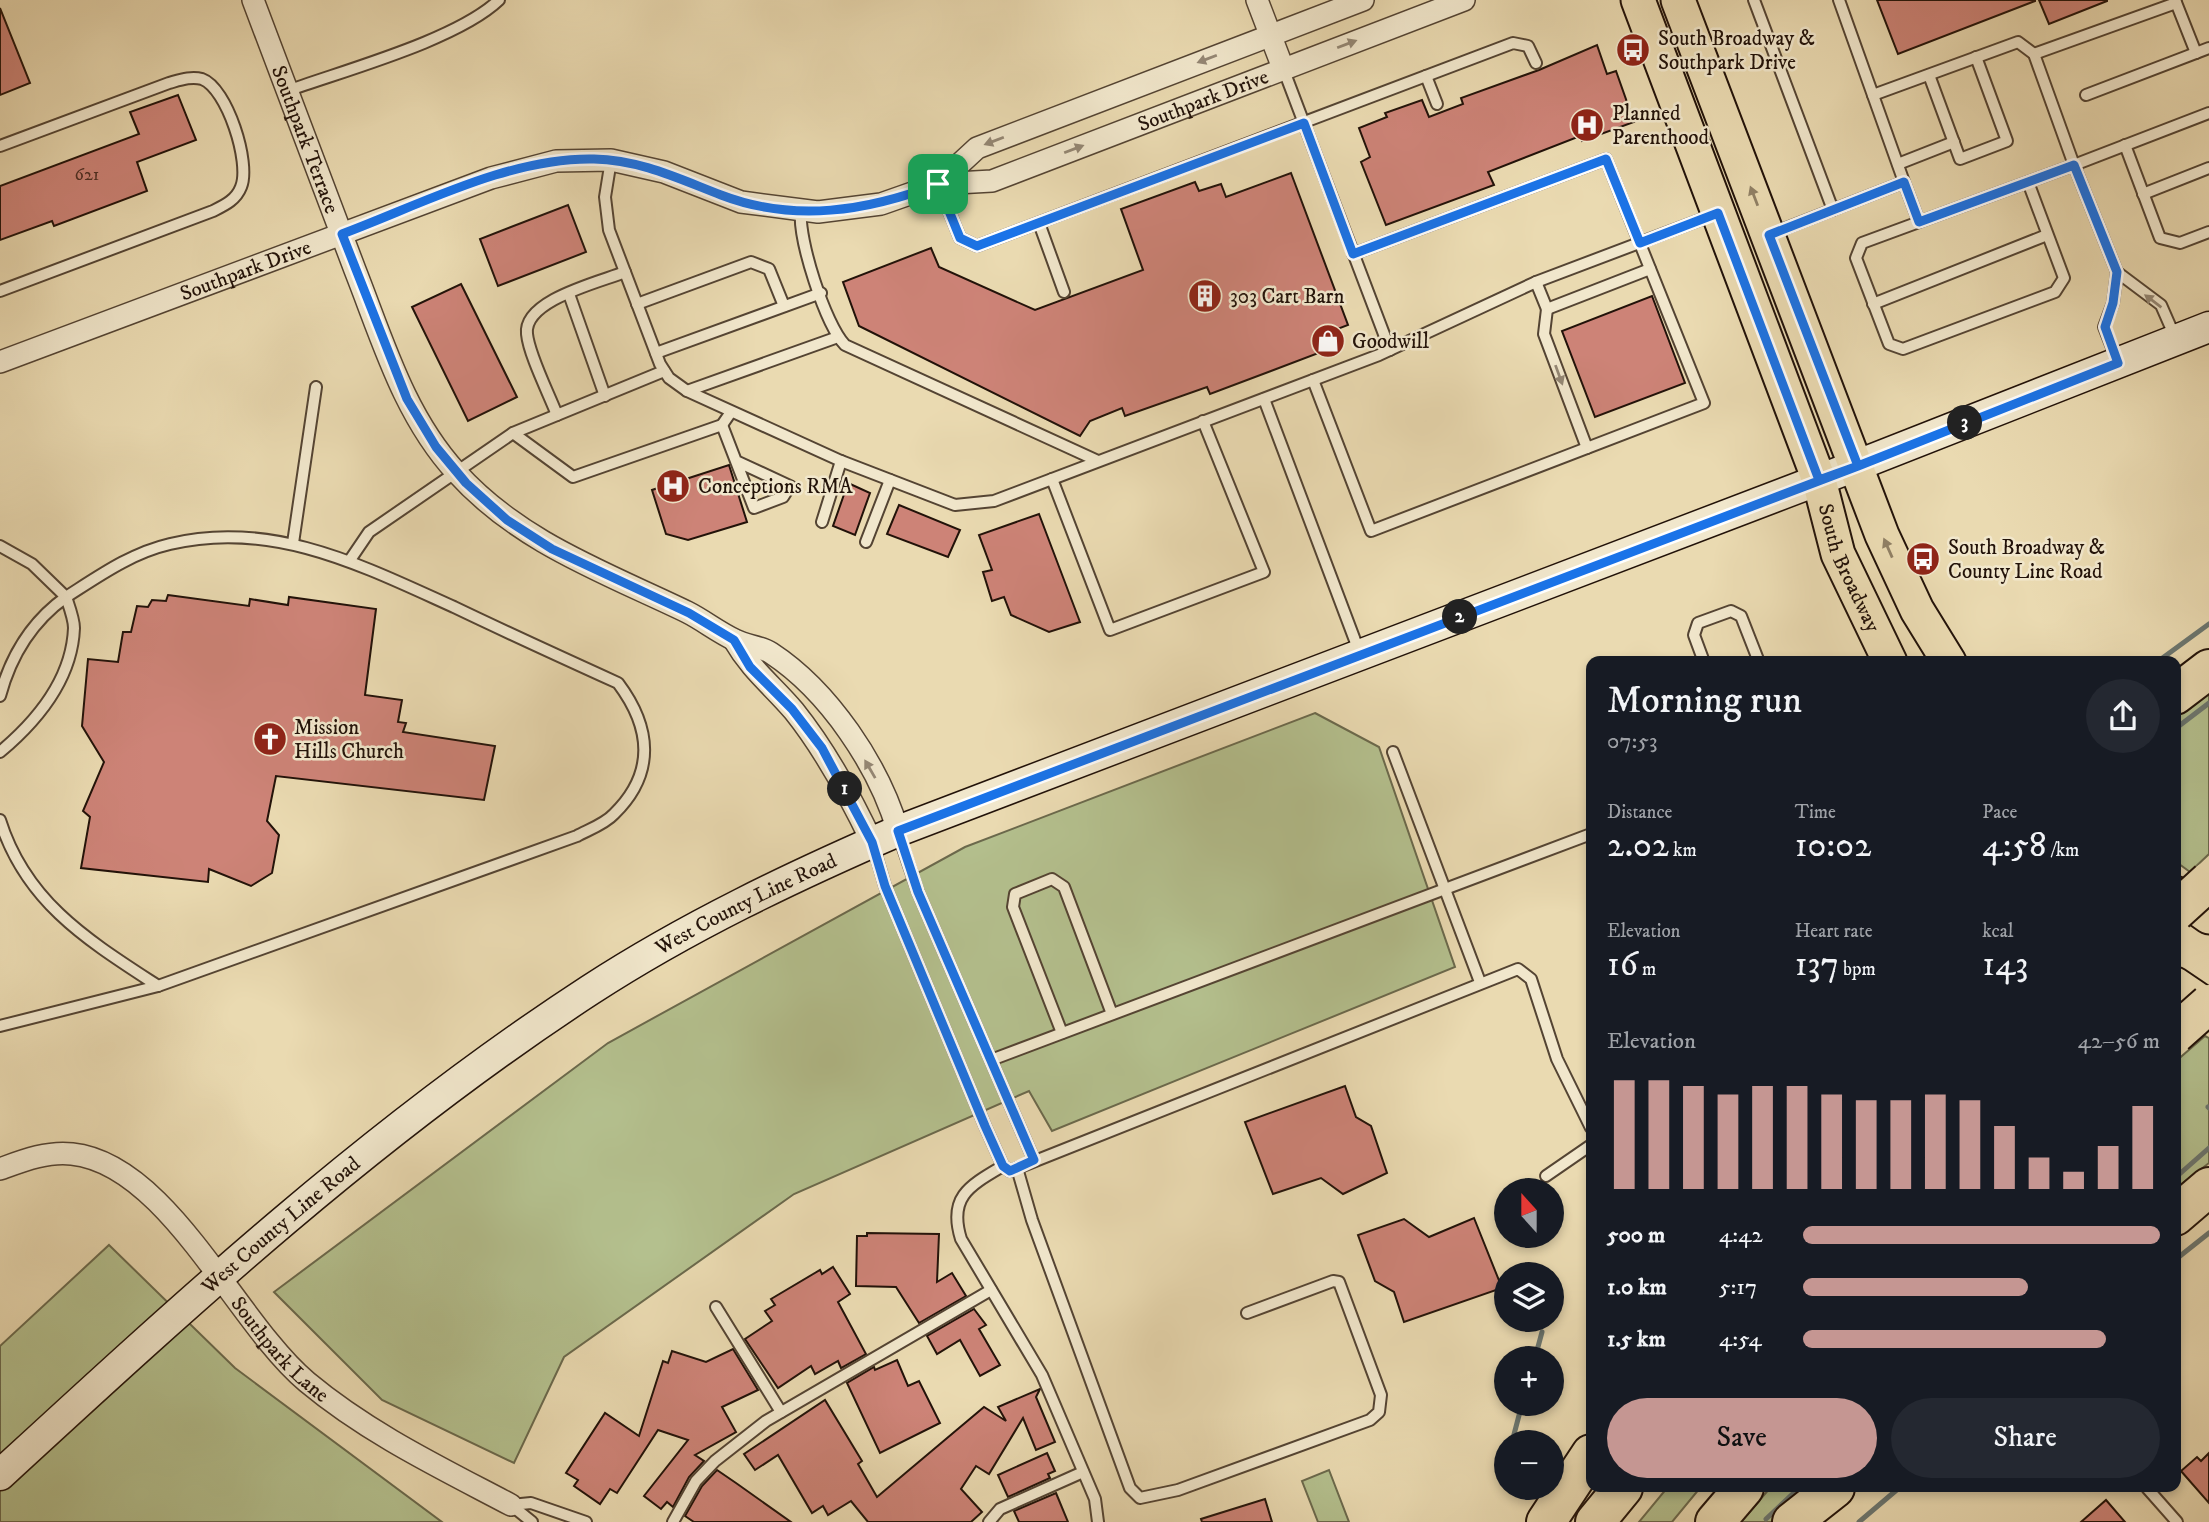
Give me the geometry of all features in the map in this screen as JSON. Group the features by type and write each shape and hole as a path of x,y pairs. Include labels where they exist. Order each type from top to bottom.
{"highway":[{"path":"2181,690 2209,669"},
{"path":"2181,907 2209,881"},
{"path":"2181,1029 2209,1006"},
{"path":"2181,1211 2209,1187"},
{"path":"1546,1522 1586,1462"},
{"path":"1595,1522 1620,1492"},
{"path":"1715,1522 1741,1492"},
{"path":"1792,1522 1830,1492"}],"main road":[{"name":"South Broadway","path":"1638,0 1819,480 1838,554 1886,656"},
{"name":"South Broadway","path":"1678,0 1858,466 1882,535 1903,583 1946,656"},
{"name":"West County Line Road","path":"0,1475 217,1276 356,1158 592,989 708,920 885,837 1858,466 2209,327"},
{"path":"2181,897 2209,917"},
{"path":"2181,988 2209,1006"}],"street":[{"name":"Southpark Terrace","path":"253,0 402,389 422,426 455,471 507,520 552,549 689,613 734,640 767,650 815,692 858,748 880,788 885,837"},
{"path":"1257,0 1283,68"},
{"name":"Southpark Drive","path":"938,184 977,148 1363,0"},
{"name":"Southpark Drive","path":"0,362 520,168 556,161 611,160 664,172 741,202 801,211 856,209 938,184 992,181 1464,0"},
{"name":"Southpark Terrace","path":"734,640 750,667 792,709 822,748 885,837"},
{"name":"Southpark Lane","path":"0,1169 51,1154 71,1153 107,1164 162,1207 263,1335 305,1381 382,1435 511,1505"}],"lane":[{"path":"287,91 443,34 477,17 499,0"},
{"path":"1754,0 1833,210"},
{"path":"1839,0 1919,222"},
{"path":"2034,54 2175,1 2196,53"},
{"path":"1873,95 2018,42 2034,54 2074,165 2117,272 2113,303 2105,327 2118,363"},
{"path":"938,184 960,238 977,246 1513,43 1528,46 1536,63"},
{"path":"2086,95 2209,48"},
{"path":"1929,75 1960,159 2007,141 1976,57"},
{"path":"1283,68 1390,350"},
{"path":"1426,76 1437,104"},
{"path":"0,146 170,83 194,78 210,83 222,100 242,154 244,172 238,194 213,212 0,291"},
{"path":"2028,182 2064,278 2055,292 1903,349 1889,344 1856,258 1862,243 2209,113"},
{"path":"1898,163 1954,142"},
{"path":"2125,145 2160,238 2180,243 2209,232"},
{"path":"1313,380 1371,531 1703,403 1606,159 1353,254"},
{"path":"611,160 605,197 606,217 664,372 687,391 730,412 841,461 955,505 966,506 994,501 1390,350 1536,282 1718,213"},
{"path":"2143,194 2209,168"},
{"path":"1769,235 1904,182"},
{"path":"801,211 803,245 838,337 858,353 1098,461"},
{"path":"1039,223 1064,292"},
{"path":"1873,304 2048,235"},
{"path":"637,304 751,262 769,269 784,306"},
{"path":"1548,309 1650,269"},
{"path":"557,415 526,333 531,314 544,304 625,272"},
{"path":"2117,272 2161,305 2176,340"},
{"path":"1536,282 1548,309 1544,334 1587,448"},
{"path":"656,353 821,293"},
{"path":"569,294 605,396"},
{"path":"687,391 838,337"},
{"path":"350,560 369,532 513,433 664,372"},
{"path":"293,543 316,387"},
{"path":"1264,399 1360,654"},
{"path":"513,433 573,477 722,425 730,412"},
{"path":"1052,479 1110,630 1264,572 1203,421"},
{"path":"722,425 754,508 783,497 790,486 736,461"},
{"path":"822,522 841,461"},
{"path":"866,542 890,480"},
{"path":"0,696 6,674 21,644 43,614 124,561 169,544 214,537 262,538 293,543 350,560 618,683 635,705 644,730 644,762 633,791 613,817 577,836 158,986 0,1026"},
{"path":"0,547 32,564 66,597 74,627 66,666 50,700 29,727 0,752"},
{"path":"1702,656 1694,635 1698,623 1731,611 1741,616 1757,656"},
{"path":"1393,752 1480,982"},
{"path":"0,820 28,881 60,916 158,986"},
{"path":"990,1060 1586,836"},
{"path":"885,837 918,892 1034,1160"},
{"path":"885,837 885,886 1003,1166 1010,1171 1518,969 1531,979 1557,1059 1586,1118"},
{"path":"1062,1033 1013,907 1015,894 1052,878 1064,887 1112,1014"},
{"path":"1546,1176 1586,1148"},
{"path":"1003,1166 977,1181 956,1206 956,1222 961,1239 1042,1375 1095,1499 1098,1522"},
{"path":"1017,1168 1032,1220 1130,1489 1140,1498 1152,1498 1178,1490 1370,1420 1378,1412 1381,1395 1339,1282 1247,1313"},
{"path":"673,1522 696,1481 715,1461 781,1412 991,1290"},
{"path":"716,1307 781,1412"},
{"path":"989,1522 1000,1509 1083,1472"},
{"path":"2151,1492 2177,1522"},
{"name":"Southpark Lane","path":"511,1505 531,1503 586,1522"},
{"name":"Southpark Lane","path":"511,1505 532,1522"}],"green space":[{"path":"2209,692 2209,854 2190,872 2181,865 2181,713"},
{"path":"1315,713 1379,747 1455,967 1052,1131 1029,1091 794,1194 564,1357 514,1463 382,1400 274,1292 608,1043 965,847"},
{"path":"2205,1036 2209,1038 2209,1163 2181,1184 2181,1057"},
{"path":"109,1245 235,1368 442,1522 0,1522 0,1346"},
{"path":"1329,1470 1349,1522 1318,1522 1302,1481"},
{"path":"1664,1492 1697,1492 1672,1522 1639,1522"},
{"path":"1767,1492 1808,1492 1772,1522 1741,1522"}],"building":[{"path":"1877,0 2035,0 2035,1 1898,54"},
{"path":"2039,0 2107,0 2107,1 2049,24"},
{"path":"0,8 30,83 0,95"},
{"path":"1597,45 1607,74 1616,71 1634,122 1582,141 1580,136 1488,172 1494,185 1386,225 1361,162 1370,157 1359,128 1387,117 1385,113 1422,100 1429,117 1463,104 1461,98 1539,70"},
{"path":"178,95 196,140 137,162 147,191 54,226 52,221 0,240 0,186 139,134 130,112"},
{"name":"303 Cart Barn","path":"1291,173 1348,325 1332,331 1337,346 1210,394 1207,387 1125,416 1122,408 1090,421 1080,436 859,326 843,282 931,248 939,267 1035,310 1143,270 1121,209 1195,182 1199,191 1221,184 1226,197"},
{"path":"568,205 586,252 498,286 480,239"},
{"path":"461,284 517,397 468,421 412,307"},
{"path":"1652,296 1685,383 1595,417 1562,331"},
{"path":"729,465 747,522 688,540 666,534 652,490"},
{"path":"848,483 870,493 855,535 833,526"},
{"path":"899,505 960,530 948,557 887,534"},
{"path":"1039,514 1080,622 1049,632 1011,615 1004,597 992,601 983,572 992,570 979,535"},
{"name":"Mission Hills Church","path":"168,595 249,606 250,599 288,605 289,597 376,609 365,695 402,700 398,722 406,723 403,732 495,746 484,800 276,776 267,821 279,835 272,873 251,886 209,869 208,882 81,868 90,817 83,811 104,762 82,726 88,659 118,662 123,632 131,632 137,606 148,607 152,600 166,601"},
{"path":"1345,1086 1356,1117 1371,1126 1387,1173 1343,1194 1321,1178 1273,1194 1245,1122"},
{"path":"1474,1218 1494,1268 1494,1291 1404,1322 1394,1292 1375,1281 1358,1235 1404,1219 1429,1237"},
{"path":"867,1233 939,1234 937,1282 952,1273 966,1296 919,1323 896,1287 856,1286 857,1236 867,1236"},
{"path":"833,1267 850,1294 838,1302 866,1354 841,1368 838,1361 815,1374 811,1366 778,1388 745,1339 772,1321 765,1311 775,1305 771,1299 820,1270 822,1274"},
{"path":"974,1309 986,1325 979,1329 1000,1365 980,1376 960,1340 937,1354 927,1336"},
{"path":"733,1349 758,1390 722,1407 736,1432 695,1455 704,1461 689,1477 673,1507 667,1502 661,1509 644,1496 688,1440 658,1430 617,1493 610,1489 600,1504 574,1486 578,1480 566,1473 605,1413 639,1436 663,1361 668,1363 672,1351 706,1362"},
{"path":"897,1360 908,1386 919,1381 940,1423 880,1453 847,1383 874,1367 875,1370"},
{"path":"1040,1389 1036,1397 1055,1442 1036,1450 1023,1418 989,1474 976,1466 961,1489 982,1512 971,1522 868,1522 851,1501 828,1515 823,1506 812,1513 778,1455 755,1470 744,1454 825,1400 862,1461 858,1464 877,1497 984,1407 1006,1421 998,1407"},
{"path":"1047,1453 1055,1471 1048,1474 1050,1478 1008,1497 998,1475"},
{"path":"2209,1453 2209,1503 2181,1471 2197,1457 2201,1461"},
{"path":"717,1470 791,1522 694,1522 685,1516 702,1486"},
{"path":"1056,1493 1068,1522 1019,1522 1014,1511"},
{"path":"1265,1499 1272,1522 1202,1522 1201,1519"},
{"path":"2106,1500 2125,1522 2081,1522"}],"waterway":[{"path":"2165,656 2209,624"},
{"path":"2181,724 2209,703"},
{"path":"2181,1173 2209,1148"},
{"path":"2181,1255 2209,1233"},
{"path":"1538,1346 1542,1332"},
{"path":"1515,1430 1519,1416"},
{"path":"1766,1519 1795,1492"},
{"path":"1859,1522 1894,1492"}],"place":[{"name":"South Broadway & Southpark Drive","path":"1633,50"},
{"name":"Planned Parenthood","path":"1587,125"},
{"name":"303 Cart Barn","path":"1205,296"},
{"name":"Goodwill","path":"1328,341"},
{"name":"Conceptions RMA","path":"673,486"},
{"name":"South Broadway & County Line Road","path":"1923,559"},
{"name":"Mission Hills Church","path":"270,739"}],"route":[{"path":"938,184 908,196 856,209 801,211 741,202 644,166 594,159 556,161 520,168 342,234 376,328 407,399 436,447 466,483 507,520 552,549 689,613 734,640 750,667 792,709 822,748 872,842 885,886 985,1126 1003,1166 1010,1171 1034,1160 918,892 898,831 1858,466 1769,235 1904,182 1919,222 2074,165 2117,272 2113,303 2105,327 2118,363 1858,466 1819,480 1718,213 1640,243 1606,159 1353,254 1304,123 977,246 960,238 938,184"}]}
